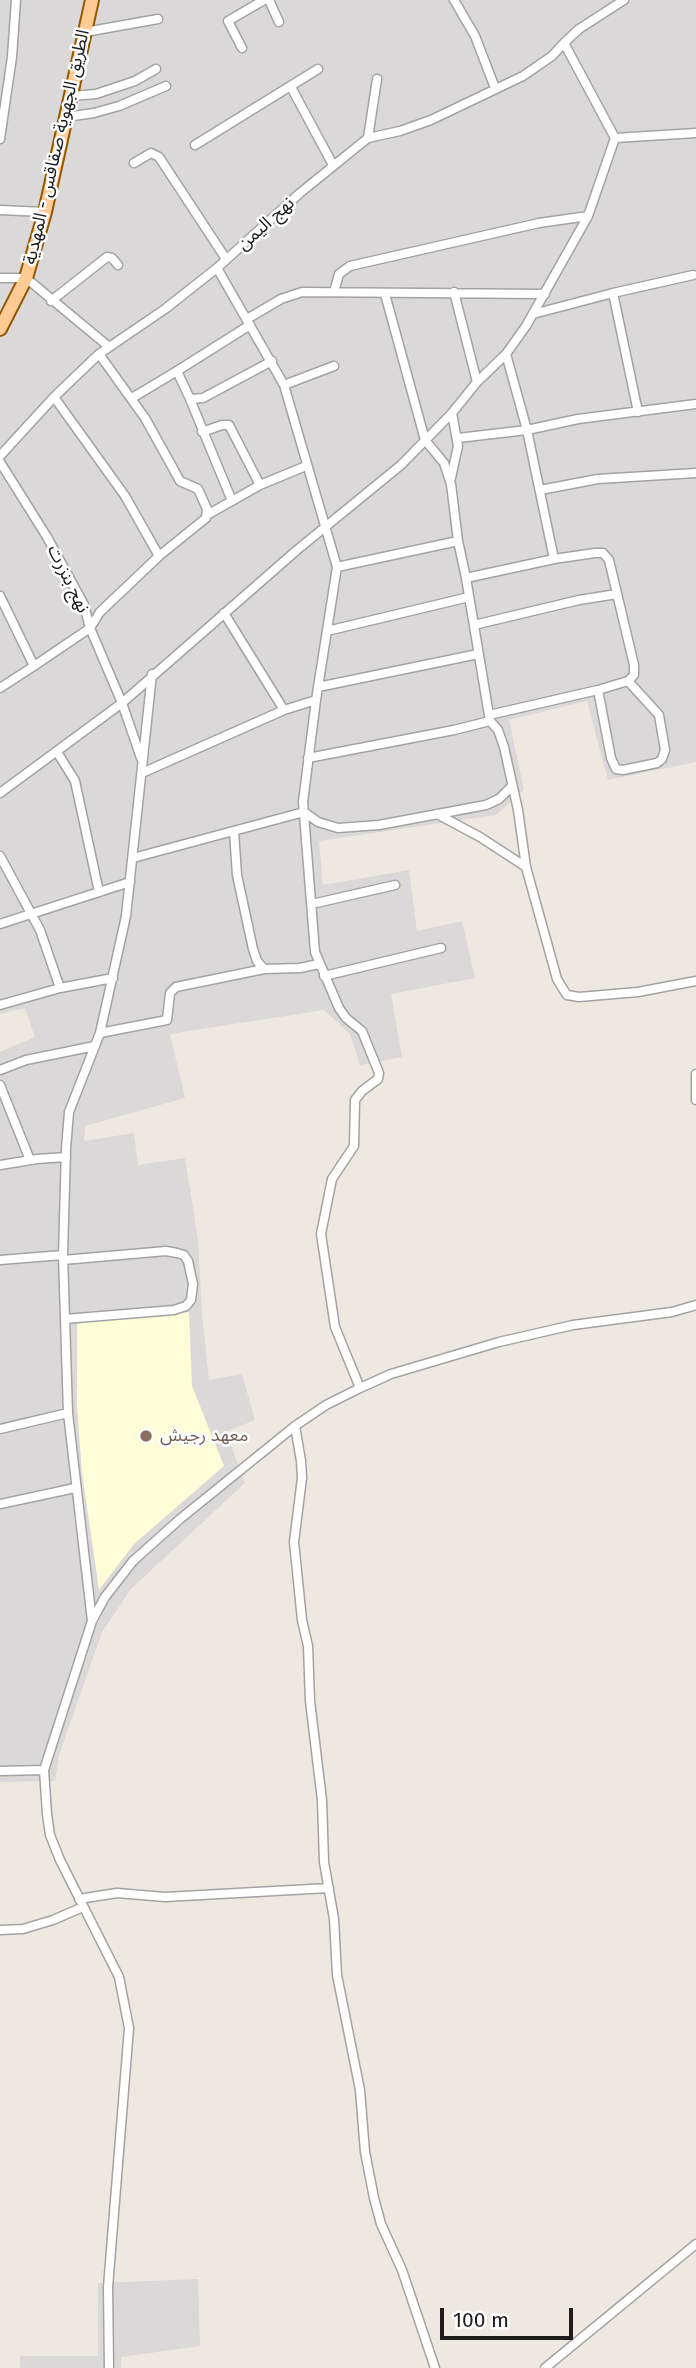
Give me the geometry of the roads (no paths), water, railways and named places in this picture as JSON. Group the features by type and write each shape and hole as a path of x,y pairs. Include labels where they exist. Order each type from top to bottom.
{"main road":[{"name":"الطريق الجهوية صفاقس - المهدية","path":"0,329 26,278 46,212 92,0"}],"street":[{"path":"0,139 12,57 16,0"},
{"path":"242,48 228,21 264,0"},
{"path":"269,0 279,22"},
{"path":"454,0 475,36 495,88"},
{"name":"نهج اليمن","path":"0,456 54,397 108,346 165,309 217,268 333,165 368,138 431,120 523,75 552,56 579,29 624,0"},
{"path":"85,32 158,19"},
{"path":"1,791 122,703 152,674 401,465 506,354 533,314 588,216 615,138 564,43"},
{"path":"0,57 12,57"},
{"path":"71,96 96,94 156,69"},
{"path":"195,145 318,69"},
{"path":"368,138 377,79"},
{"path":"66,117 120,106 166,86"},
{"path":"291,87 333,165"},
{"path":"615,138 696,133"},
{"path":"134,163 151,153 159,157 226,259"},
{"path":"0,210 46,212"},
{"path":"334,292 339,274 350,266 539,223 588,216"},
{"path":"51,301 107,257 112,258 118,265"},
{"path":"217,268 284,385 337,567 303,802 315,952 340,1009 346,1018 362,1031 379,1073 378,1079 355,1100 354,1146 332,1179 321,1222 321,1244 332,1316 360,1388"},
{"path":"533,314 693,275"},
{"path":"0,278 26,278 108,346"},
{"path":"454,292 477,382"},
{"path":"132,398 292,294 545,293"},
{"path":"613,293 638,412"},
{"path":"385,294 425,440 436,450 444,463 451,484 458,541 489,718 501,736 526,867 557,979 568,995 579,997 638,992 696,981"},
{"path":"99,354 132,398 180,481 198,489 208,515"},
{"path":"506,354 527,430 554,559"},
{"path":"190,399 203,398 272,361"},
{"path":"284,385 334,366"},
{"path":"177,371 232,501"},
{"path":"54,397 125,496 159,556"},
{"path":"458,438 696,404"},
{"path":"451,484 458,438 452,413"},
{"path":"202,432 229,425 260,485"},
{"name":"نهج بنزرت","path":"0,462 47,537 84,605 90,628 122,703 143,763"},
{"path":"0,688 90,628 100,612 159,556 208,515 260,485 306,466"},
{"path":"540,490 598,479 696,473"},
{"path":"337,567 458,541"},
{"path":"308,758 489,718 598,690 628,681 634,675 617,594 608,560 603,553 578,554 466,578"},
{"path":"474,625 579,600 617,594"},
{"path":"0,596 34,666"},
{"path":"327,631 469,597"},
{"path":"225,613 284,710"},
{"path":"318,687 478,654"},
{"path":"92,1621 68,1413 63,1258 66,1157 69,1112 100,1033 126,916 152,674"},
{"path":"598,690 611,758 616,769 624,770 657,763 662,759 665,750 660,715 628,681"},
{"path":"142,773 284,710 316,700"},
{"path":"57,752 75,781 99,892"},
{"path":"304,812 318,822 338,828 379,825 490,804 512,786"},
{"path":"133,858 304,812"},
{"path":"437,814 526,867"},
{"path":"234,832 237,875 253,949 257,961 264,969"},
{"path":"0,856 48,950 61,988"},
{"path":"0,924 130,882"},
{"path":"312,904 395,886"},
{"path":"324,975 441,948"},
{"path":"100,1033 154,1025 167,1020 170,993 176,987 264,969 300,968 319,964"},
{"path":"0,1004 113,978"},
{"path":"0,1070 26,1060 94,1046"},
{"path":"696,1074 696,1100"},
{"path":"0,1085 30,1160"},
{"path":"0,1166 66,1157"},
{"path":"0,1260 166,1251 184,1255 188,1261 193,1284 191,1300 186,1306 174,1310 65,1319"},
{"path":"108,2368 108,2287 129,2028 119,1977 50,1835 44,1770 92,1621 105,1597 133,1561 180,1519 295,1426 326,1405 360,1388 391,1374 499,1342 573,1325 672,1312 696,1305"},
{"path":"0,1429 68,1413"},
{"path":"295,1426 302,1478 294,1542 307,1646 310,1700 322,1800 324,1862 334,1919 337,1975 360,2090 365,2152 374,2198 381,2224 402,2270 435,2368"},
{"path":"0,1504 75,1488"},
{"path":"0,1771 44,1770"},
{"path":"0,1930 23,1929 52,1920 81,1903 117,1894 175,1897 328,1888"},
{"path":"545,2368 696,2244"}],"place":[{"name":"معهد رجيش","path":"146,1436"}]}
